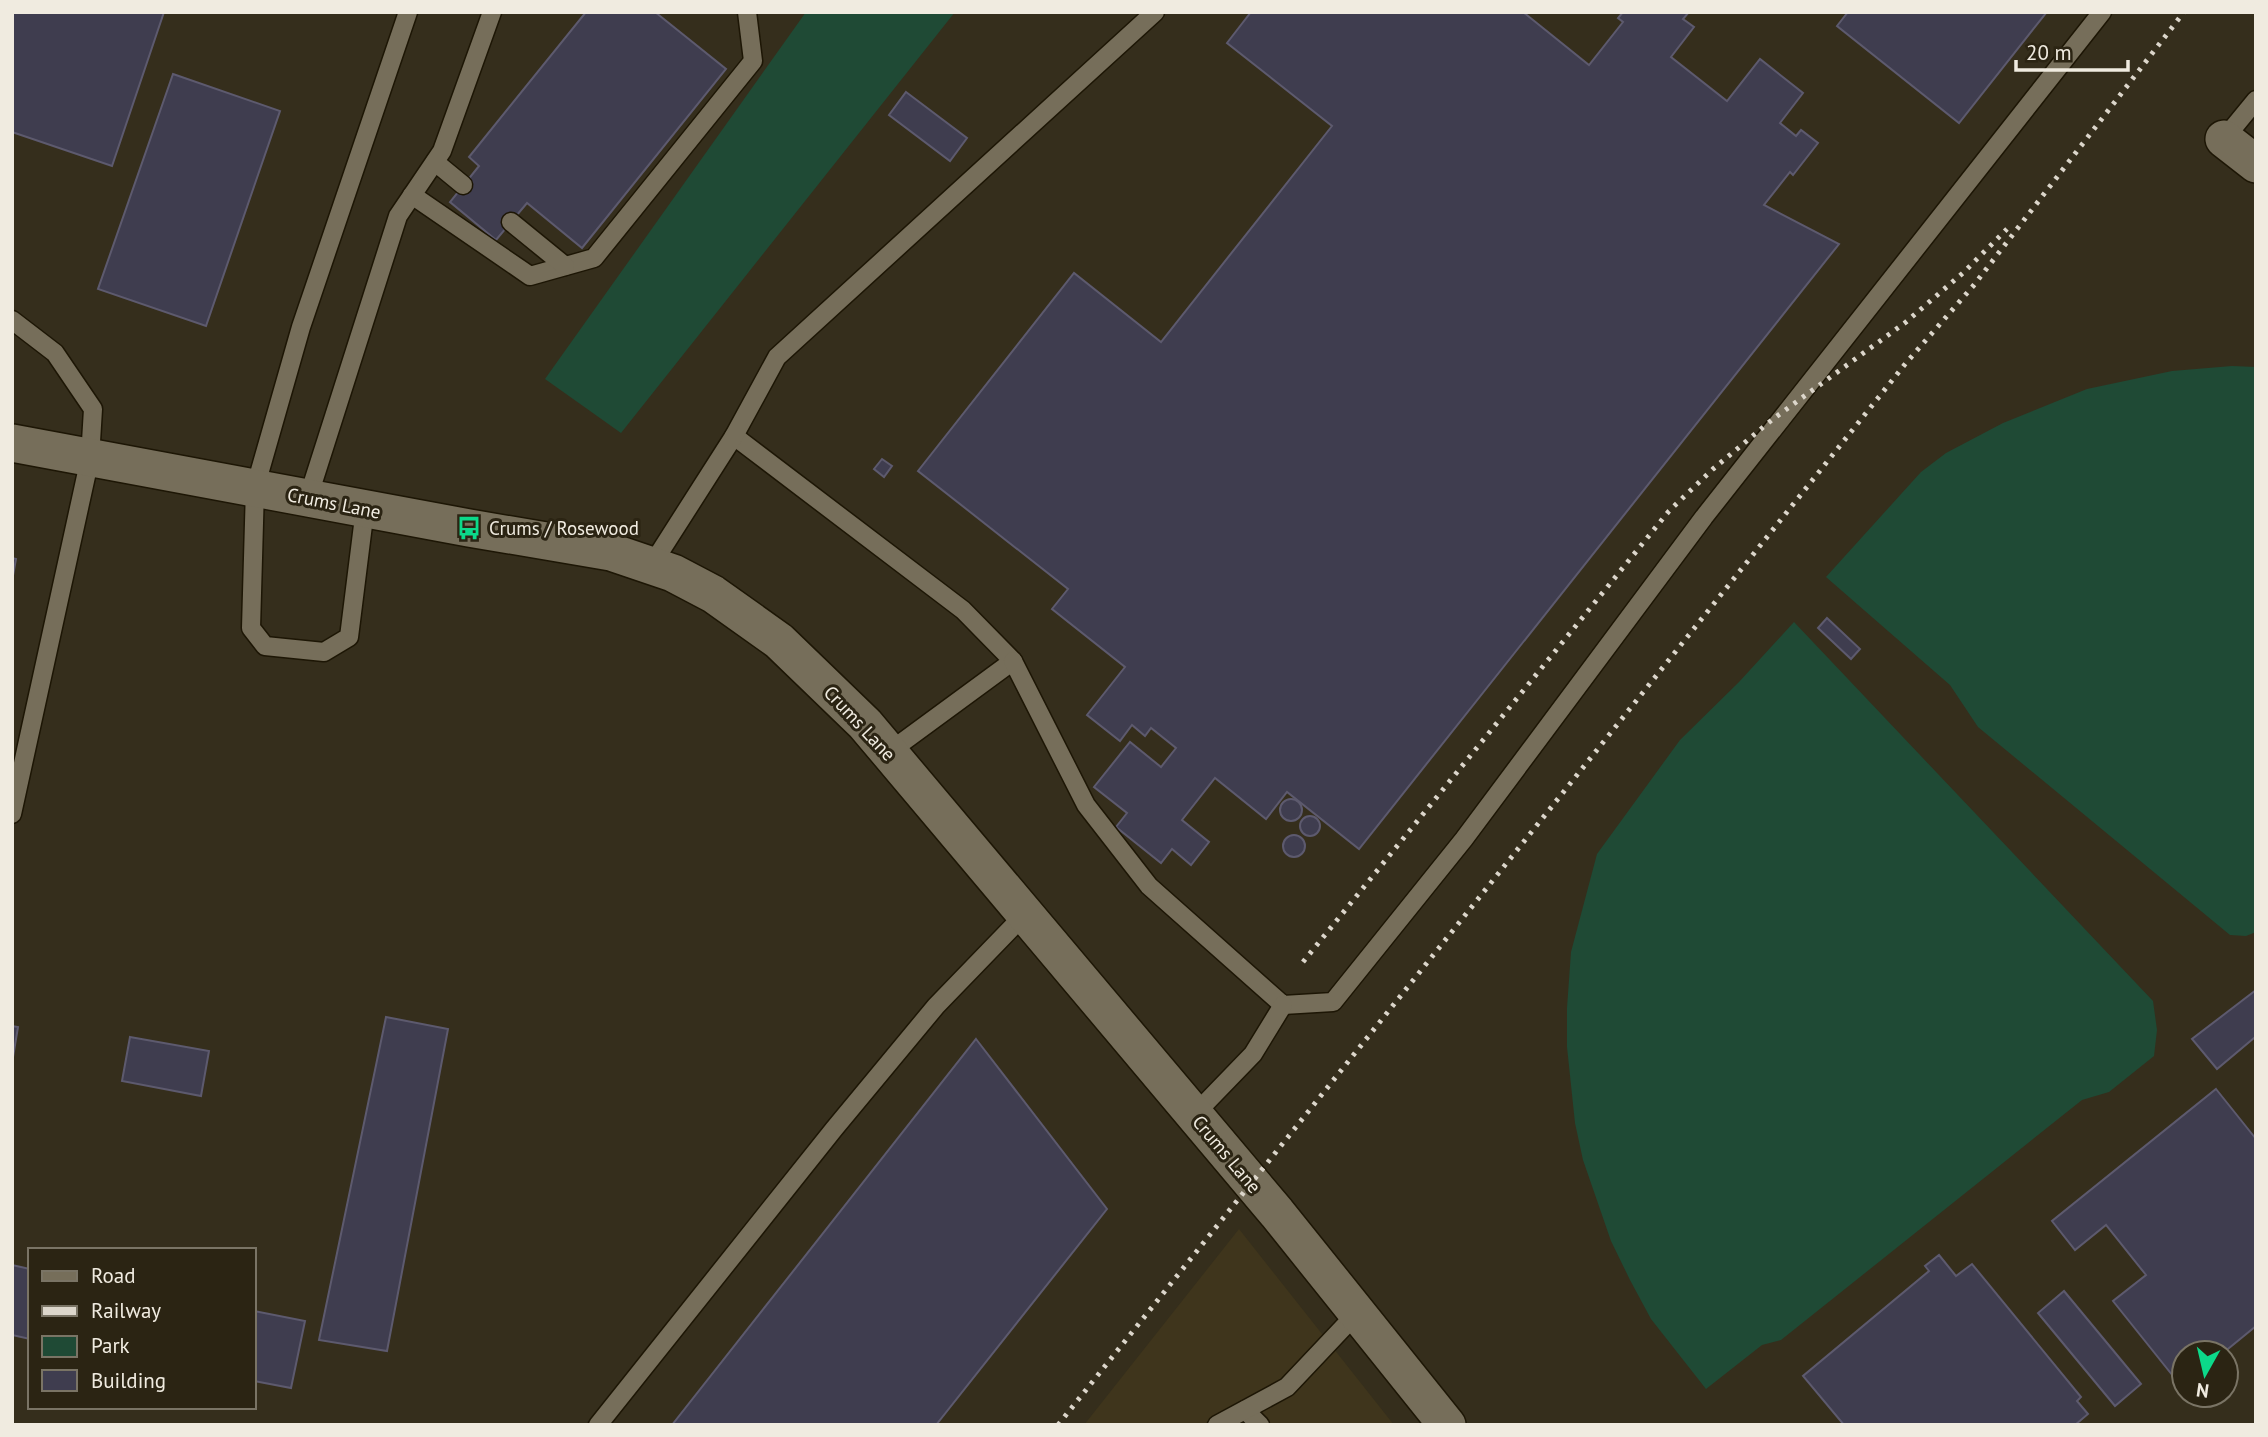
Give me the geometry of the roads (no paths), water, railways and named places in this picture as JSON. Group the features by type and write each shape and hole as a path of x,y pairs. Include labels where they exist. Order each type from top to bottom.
{"street":[{"path":"2224,139 2256,164"},
{"name":"Crums Lane","path":"12,443 611,552 673,573 713,594 779,641 865,724 1277,1213 1447,1425"}],"lane":[{"path":"365,509 349,637 324,652 265,646 251,628 255,488 301,327 408,12"},
{"path":"308,498 398,216 442,151 492,12"},
{"path":"412,195 530,276 594,258 752,61 747,12"},
{"path":"651,566 734,436 777,357 1155,12"},
{"path":"734,436 963,610 1013,661 1086,805 1149,886 1283,1005 1333,1002 1464,839 1704,517 2102,12"},
{"path":"2224,139 2256,100"},
{"path":"435,162 463,185"},
{"path":"511,222 565,266"},
{"path":"12,320 55,353 93,409 90,458 12,814"},
{"path":"889,752 1013,661"},
{"path":"598,1425 834,1129 936,1006 1024,915"},
{"path":"1194,1115 1253,1054 1283,1005"},
{"path":"1217,1425 1287,1387 1356,1314"},
{"path":"1245,1410 1260,1425"}],"railway":[{"path":"1058,1425 1906,363 1974,285 2184,12"},
{"path":"1303,962 1669,511 1713,469 1773,419 1906,322 1964,272 2007,229"}],"place":[{"name":"Crums / Rosewood","path":"469,528"}]}
